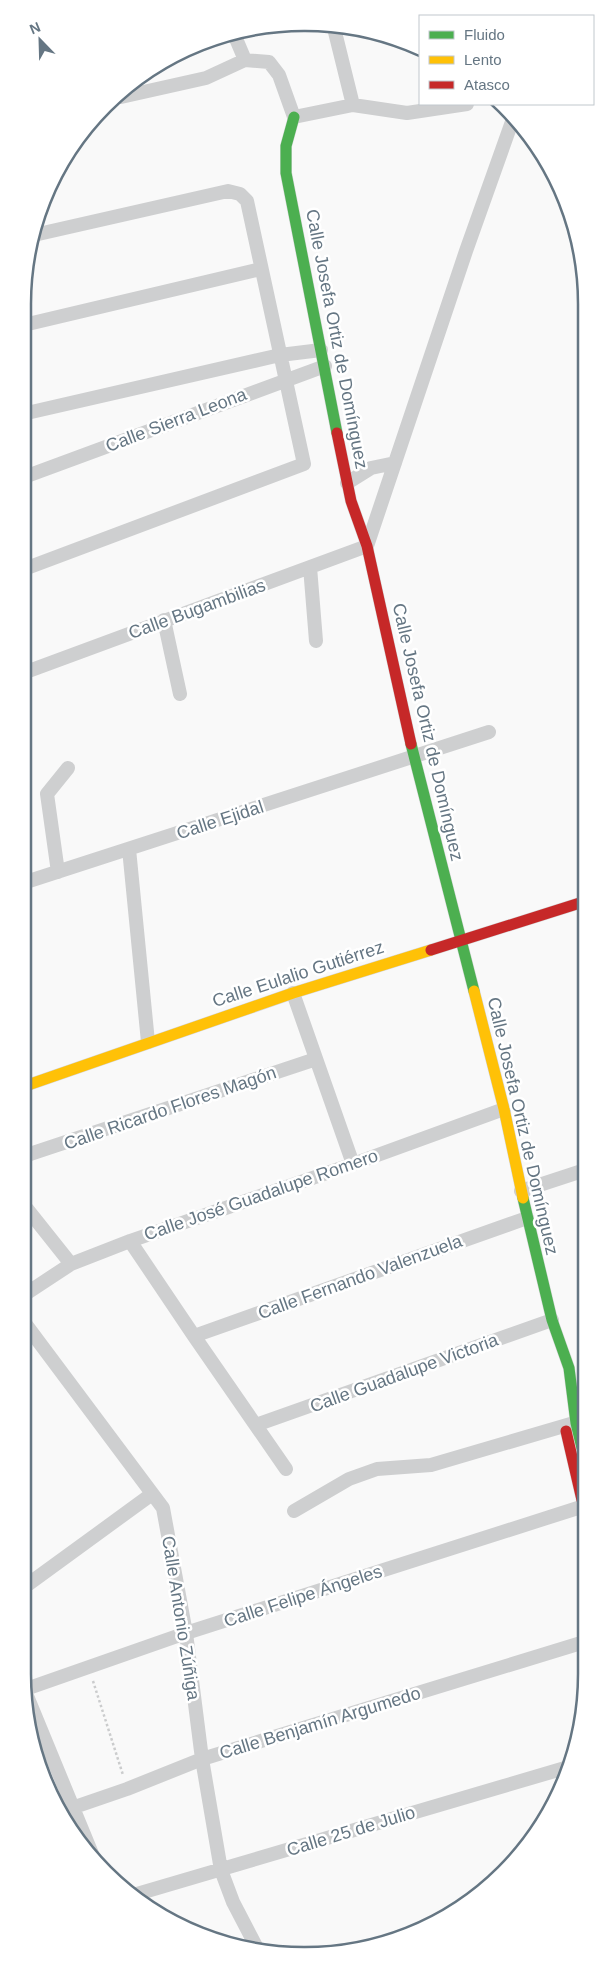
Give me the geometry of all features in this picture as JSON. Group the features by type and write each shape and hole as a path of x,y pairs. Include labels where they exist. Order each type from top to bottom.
{"street":[{"path":"335,33 354,104"},
{"path":"237,40 245,60"},
{"path":"129,95 206,78 245,60 269,62 279,75 294,117 354,104 407,113 460,105"},
{"name":"Calle Josefa Ortiz de Domínguez","path":"294,117 286,146 286,173 351,501 367,546 414,758 504,1109 527,1218 552,1320 562,1352 570,1367 570,1424 578,1475"},
{"path":"367,546 466,251 511,125"},
{"path":"31,566 304,464 247,201 240,194 228,191 41,233"},
{"path":"31,323 261,269"},
{"path":"31,412 280,355 321,350"},
{"name":"Calle Sierra Leona","path":"31,475 325,366"},
{"path":"348,483 371,468 395,463"},
{"name":"Calle Bugambilias","path":"31,670 367,546"},
{"path":"310,567 316,641"},
{"path":"164,620 180,694"},
{"name":"Calle Ejidal","path":"31,880 414,758 489,732"},
{"path":"58,872 47,794 68,768"},
{"path":"129,849 148,1042"},
{"name":"Calle Eulalio Gutiérrez","path":"31,1084 293,993 578,904"},
{"path":"293,993 353,1164"},
{"name":"Calle Ricardo Flores Magón","path":"31,1154 316,1059"},
{"name":"Calle José Guadalupe Romero","path":"31,1290 71,1264 130,1240 353,1164 504,1109"},
{"path":"521,1191 578,1172"},
{"path":"31,1214 71,1264"},
{"name":"Calle Fernando Valenzuela","path":"194,1336 527,1218"},
{"path":"130,1240 286,1469"},
{"name":"Calle Guadalupe Victoria","path":"256,1425 552,1320"},
{"name":"Calle Antonio Zúñiga","path":"31,1331 163,1508 186,1633 202,1759 221,1870 233,1902 254,1941"},
{"path":"294,1511 349,1479 376,1469 431,1465 570,1424"},
{"name":"Calle Josefa Ortiz de Domínguez","path":"570,1424 578,1440"},
{"path":"31,1582 152,1494"},
{"name":"Calle Felipe Ángeles","path":"32,1687 186,1633 578,1508"},
{"name":"Calle Benjamín Argumedo","path":"68,1809 127,1789 202,1759 578,1644"},
{"path":"36,1721 68,1809"},
{"name":"Calle 25 de Julio","path":"142,1893 560,1769"}],"path":[{"path":"89,1667 127,1789"}],"traffic: fast":[{"path":"294,117 286,146 286,173 337,433"},
{"path":"411,744 474,991"},
{"path":"523,1198 552,1320 569,1368 578,1431"}],"traffic: slow":[{"path":"31,1084 293,993 431,950"},
{"path":"474,991 504,1109 523,1198"}],"traffic: jam":[{"path":"337,433 351,501 367,546 411,744"},
{"path":"431,950 578,904"},
{"path":"566,1431 578,1483"}]}
